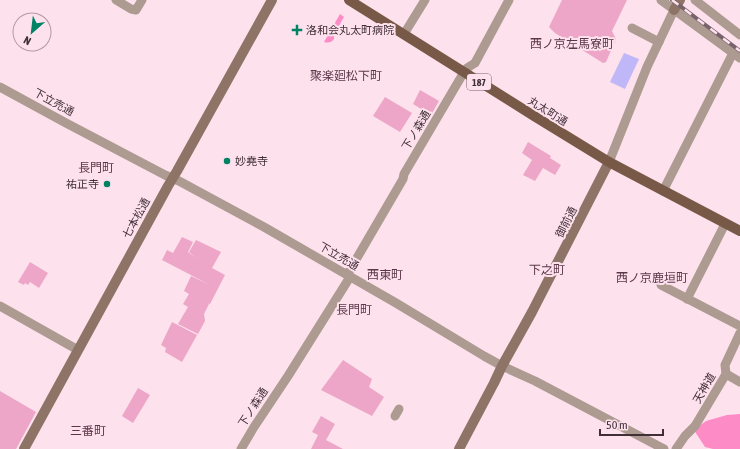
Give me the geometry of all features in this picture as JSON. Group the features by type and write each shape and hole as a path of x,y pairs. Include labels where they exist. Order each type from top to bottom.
{"main road":[{"name":"丸太町通","path":"349,0 466,70 610,162 740,231"}],"street":[{"path":"116,0 136,10 142,0"},
{"name":"七本松通","path":"24,449 272,0"},
{"path":"404,34 425,0"},
{"name":"下ノ森通","path":"241,449 288,376 349,276 403,179 404,174 466,70 475,63 509,0"},
{"path":"661,0 736,56 663,191"},
{"name":"御前通","path":"459,449 610,162 647,67 680,0"},
{"path":"695,0 740,35"},
{"path":"632,28 659,42"},
{"name":"下立売通","path":"0,87 264,227 502,366 535,380 664,449"},
{"path":"687,299 725,224"},
{"path":"661,285 740,326"},
{"path":"0,306 78,350"},
{"name":"天神道","path":"676,449 685,436 695,426 726,374 726,364 740,333"},
{"path":"726,374 740,382"}],"shaded area":[{"path":"562,0 627,0 612,31 616,39 606,62 603,63 555,33 549,27"},
{"path":"340,14 344,17 334,34 334,39 327,43 324,42"},
{"path":"624,53 639,59 625,89 610,82"},
{"path":"420,90 439,101 431,115 413,104"},
{"path":"385,97 412,113 400,132 373,116"},
{"path":"528,142 551,156 550,158 561,165 555,175 543,168 535,181 523,175 532,160 522,153"},
{"path":"182,237 193,242 188,252 196,258 189,252 196,240 221,252 212,268 225,275 210,304 206,303 209,304 204,314 205,321 198,334 178,324 188,307 183,304 189,294 184,291 191,276 210,285 162,260 167,250 173,253"},
{"path":"30,262 48,273 39,288 30,282 28,285 25,283 24,285 18,282"},
{"path":"172,322 197,335 182,362 165,352 166,348 161,345"},
{"path":"343,360 372,379 369,387 384,397 372,416 321,390"},
{"path":"138,388 150,395 133,423 122,416"},
{"path":"0,391 36,412 16,449 0,449"},
{"path":"740,414 740,449 713,449 705,447 694,430 706,421 727,415"},
{"path":"321,416 335,424 326,440 343,449 311,449 318,435 312,432"}],"railway":[{"path":"672,0 740,51"}],"place":[{"name":"洛和会丸太町病院","path":"297,30"},
{"name":"妙堯寺","path":"227,161"},
{"name":"祐正寺","path":"107,184"}],"district":[{"name":"西ノ京左馬寮町","path":"572,44"},
{"name":"聚楽廻松下町","path":"346,76"},
{"name":"長門町","path":"96,168"},
{"name":"下之町","path":"547,270"},
{"name":"西東町","path":"385,275"},
{"name":"西ノ京鹿垣町","path":"652,278"},
{"name":"長門町","path":"354,310"},
{"name":"三番町","path":"88,431"}]}
